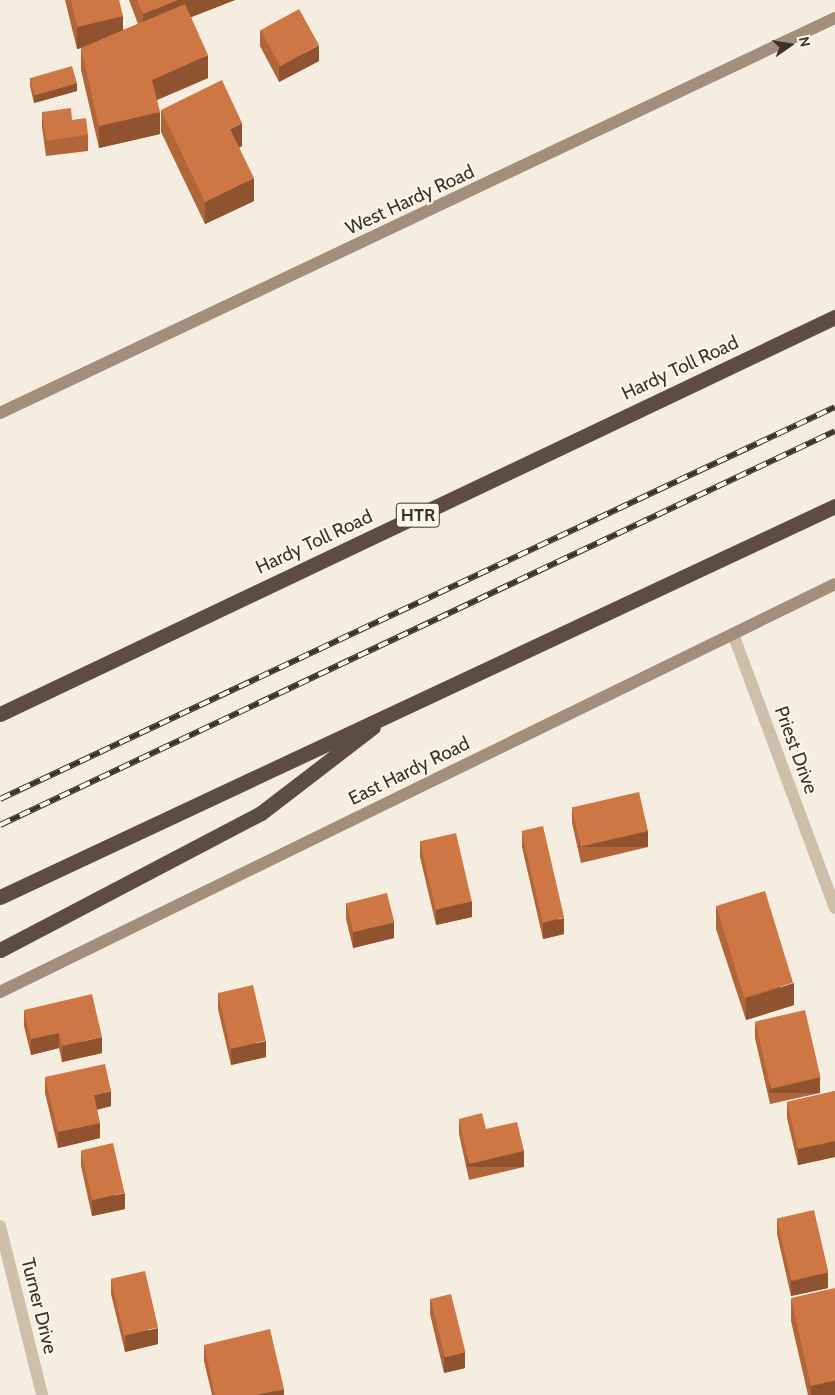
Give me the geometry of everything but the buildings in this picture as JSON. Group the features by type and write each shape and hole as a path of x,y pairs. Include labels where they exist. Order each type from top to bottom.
{"highway":[{"name":"Hardy Toll Road","path":"0,714 835,316"},
{"path":"0,897 398,708 835,506"},
{"path":"0,950 262,813 398,708"}],"main road":[{"name":"West Hardy Road","path":"0,413 835,18"},
{"name":"East Hardy Road","path":"0,992 835,584"}],"street":[{"name":"Priest Drive","path":"733,634 835,908"},
{"name":"Turner Drive","path":"0,1226 42,1395"}],"railway":[{"path":"0,799 835,407"},
{"path":"0,825 835,431"}]}
